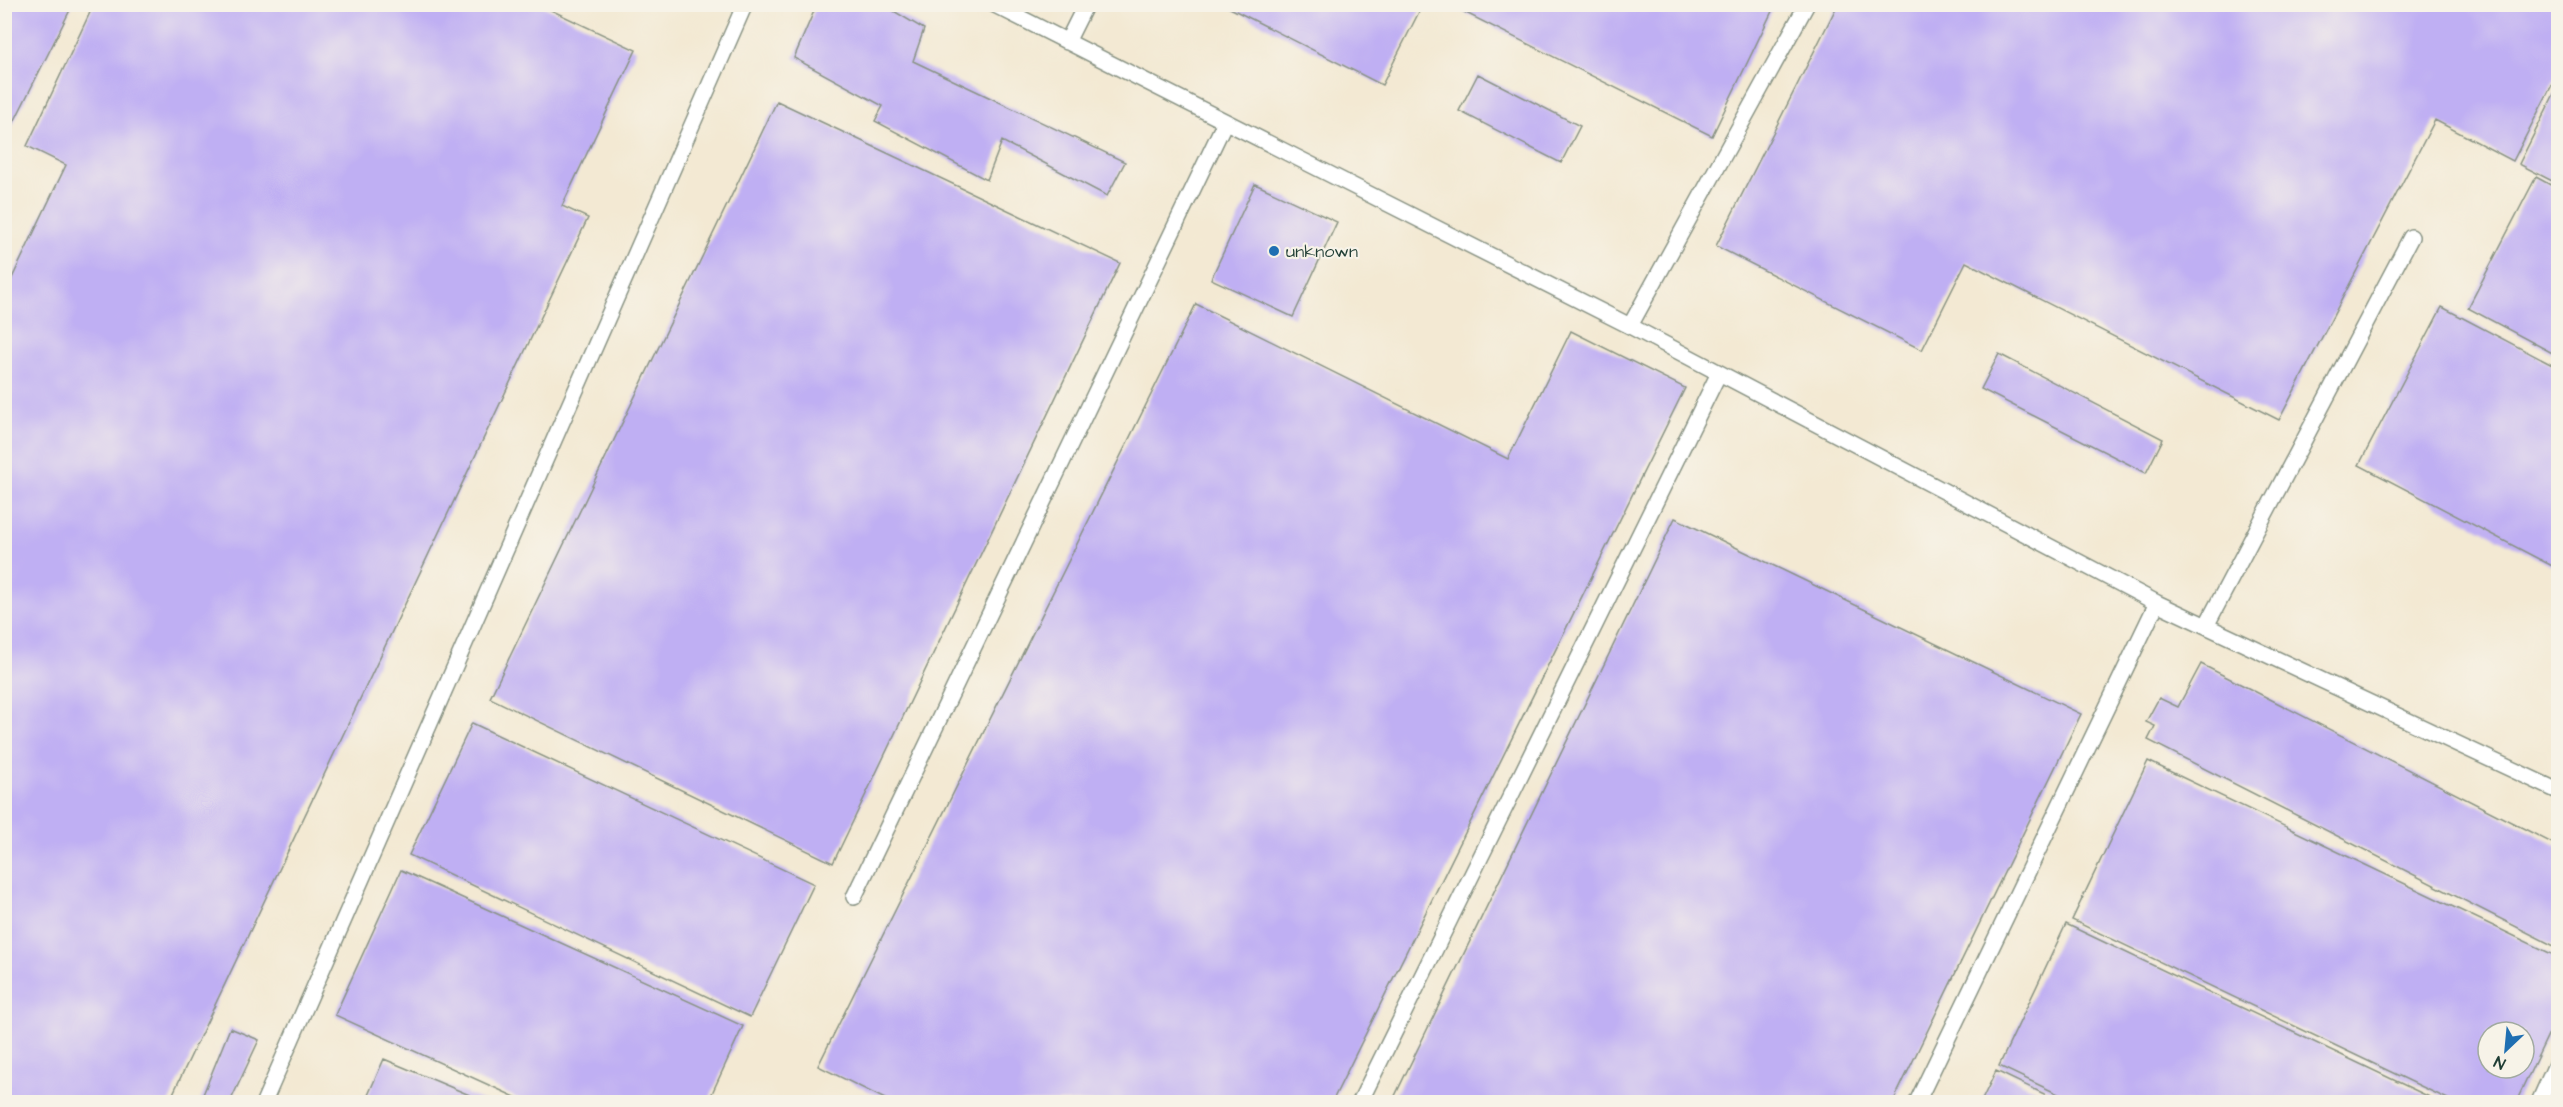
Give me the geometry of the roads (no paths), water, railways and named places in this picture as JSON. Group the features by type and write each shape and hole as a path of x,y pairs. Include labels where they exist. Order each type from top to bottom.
{"lane":[{"path":"264,1102 745,4"},
{"path":"993,4 1630,326 2157,603 2559,791"},
{"path":"1066,42 1086,4"},
{"path":"1630,326 1807,4"},
{"path":"854,897 1225,122"},
{"path":"2206,626 2411,237"},
{"path":"1360,1102 1719,373"},
{"path":"1917,1102 2157,603"},
{"path":"2539,1102 2559,1060"}],"place":[{"name":"unknown","path":"1274,251"}]}
